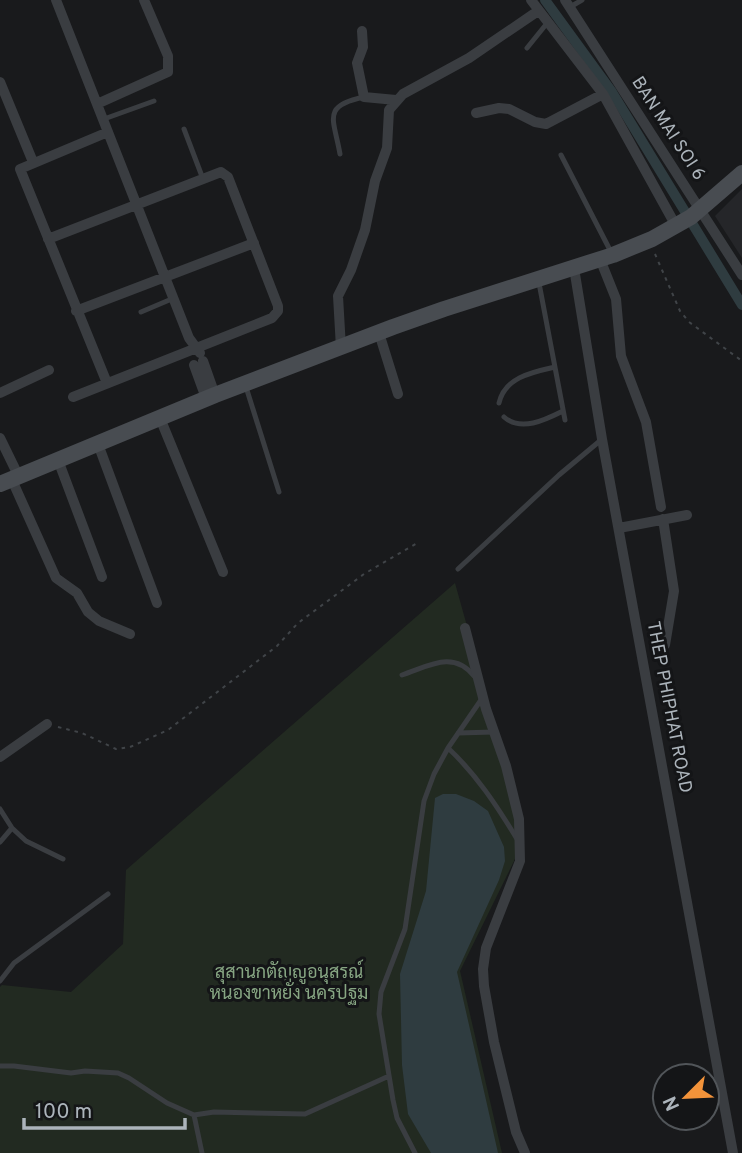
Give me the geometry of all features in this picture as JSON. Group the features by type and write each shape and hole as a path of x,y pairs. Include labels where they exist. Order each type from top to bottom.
{"main road":[{"path":"10,480 211,396 443,309 574,268 648,241 688,218 742,173"}],"street":[{"path":"56,0 211,396"},
{"path":"97,104 168,72 168,57 144,0"},
{"path":"531,0 603,94 688,218"},
{"name":"BAN MAI SOI 6","path":"567,4 688,218 742,275"},
{"path":"341,348 338,296 351,270 365,230 375,181 387,148 387,116 396,100 469,58 538,11"},
{"path":"362,31 363,47 357,63 364,97 396,100"},
{"path":"0,82 33,162"},
{"path":"476,113 499,108 509,109 535,122 546,124 603,94"},
{"path":"107,383 20,169 108,132"},
{"path":"48,239 221,172 228,177 278,311 272,318 196,356 107,383 73,397"},
{"path":"76,311 254,243"},
{"path":"606,257 616,299 621,356 646,422 660,507"},
{"name":"THEP PHIPHAT ROAD","path":"574,268 602,439 733,1153"},
{"path":"379,333 398,394"},
{"path":"0,393 49,370"},
{"path":"160,418 223,572"},
{"path":"0,438 10,480 56,578 77,593 88,612 99,621 130,634"},
{"path":"98,444 157,603"},
{"path":"58,460 102,578"},
{"path":"619,528 687,515"},
{"path":"663,519 674,591 665,645"},
{"path":"465,628 519,819 520,861 486,948 483,969 494,1042 516,1132 524,1153"},
{"path":"0,757 47,724"}],"lane":[{"path":"567,4 582,0"},
{"path":"527,48 548,22"},
{"path":"340,154 334,109 342,102 364,97"},
{"path":"103,120 154,101"},
{"path":"184,130 203,179"},
{"path":"561,155 606,257"},
{"path":"538,279 565,420"},
{"path":"141,312 174,298"},
{"path":"499,403 509,384 533,372 555,367"},
{"path":"245,384 279,492"},
{"path":"504,417 517,424 545,420 563,411"},
{"path":"458,569 602,439"},
{"path":"402,675 446,661 455,661 467,668 480,684"},
{"path":"415,1153 397,1118 379,1014 381,992 405,929 424,801 448,748 483,697"},
{"path":"458,733 494,732"},
{"path":"448,748 466,765 492,799 521,845"},
{"path":"0,809 12,828 26,841 63,859"},
{"path":"0,842 12,828"},
{"path":"0,981 14,964 108,894"},
{"path":"0,1066 71,1073 118,1073 129,1077 167,1103 194,1115 214,1112 305,1114 389,1076"},
{"path":"194,1115 202,1153"}],"path":[{"path":"648,241 680,312 689,323 742,361"},
{"path":"47,724 82,733 116,749 130,747 168,730 277,646 298,623 364,574 419,542"}],"shaded area":[{"path":"742,189 742,258 715,216"},
{"path":"443,794 456,794 474,801 488,811 504,847 505,861 499,880 457,972 498,1153 431,1153 408,1114 402,1065 400,974 426,891 435,798"}],"green space":[{"name":"สุสานกตัญญูอนุสรณ์ หนองขาหยั่ง นครปฐม","path":"455,583 508,773 517,822 516,857 460,971 502,1153 0,1153 0,987 2,985 71,992 123,944 126,870"}],"waterway":[{"path":"545,0 612,92 742,305"}]}
